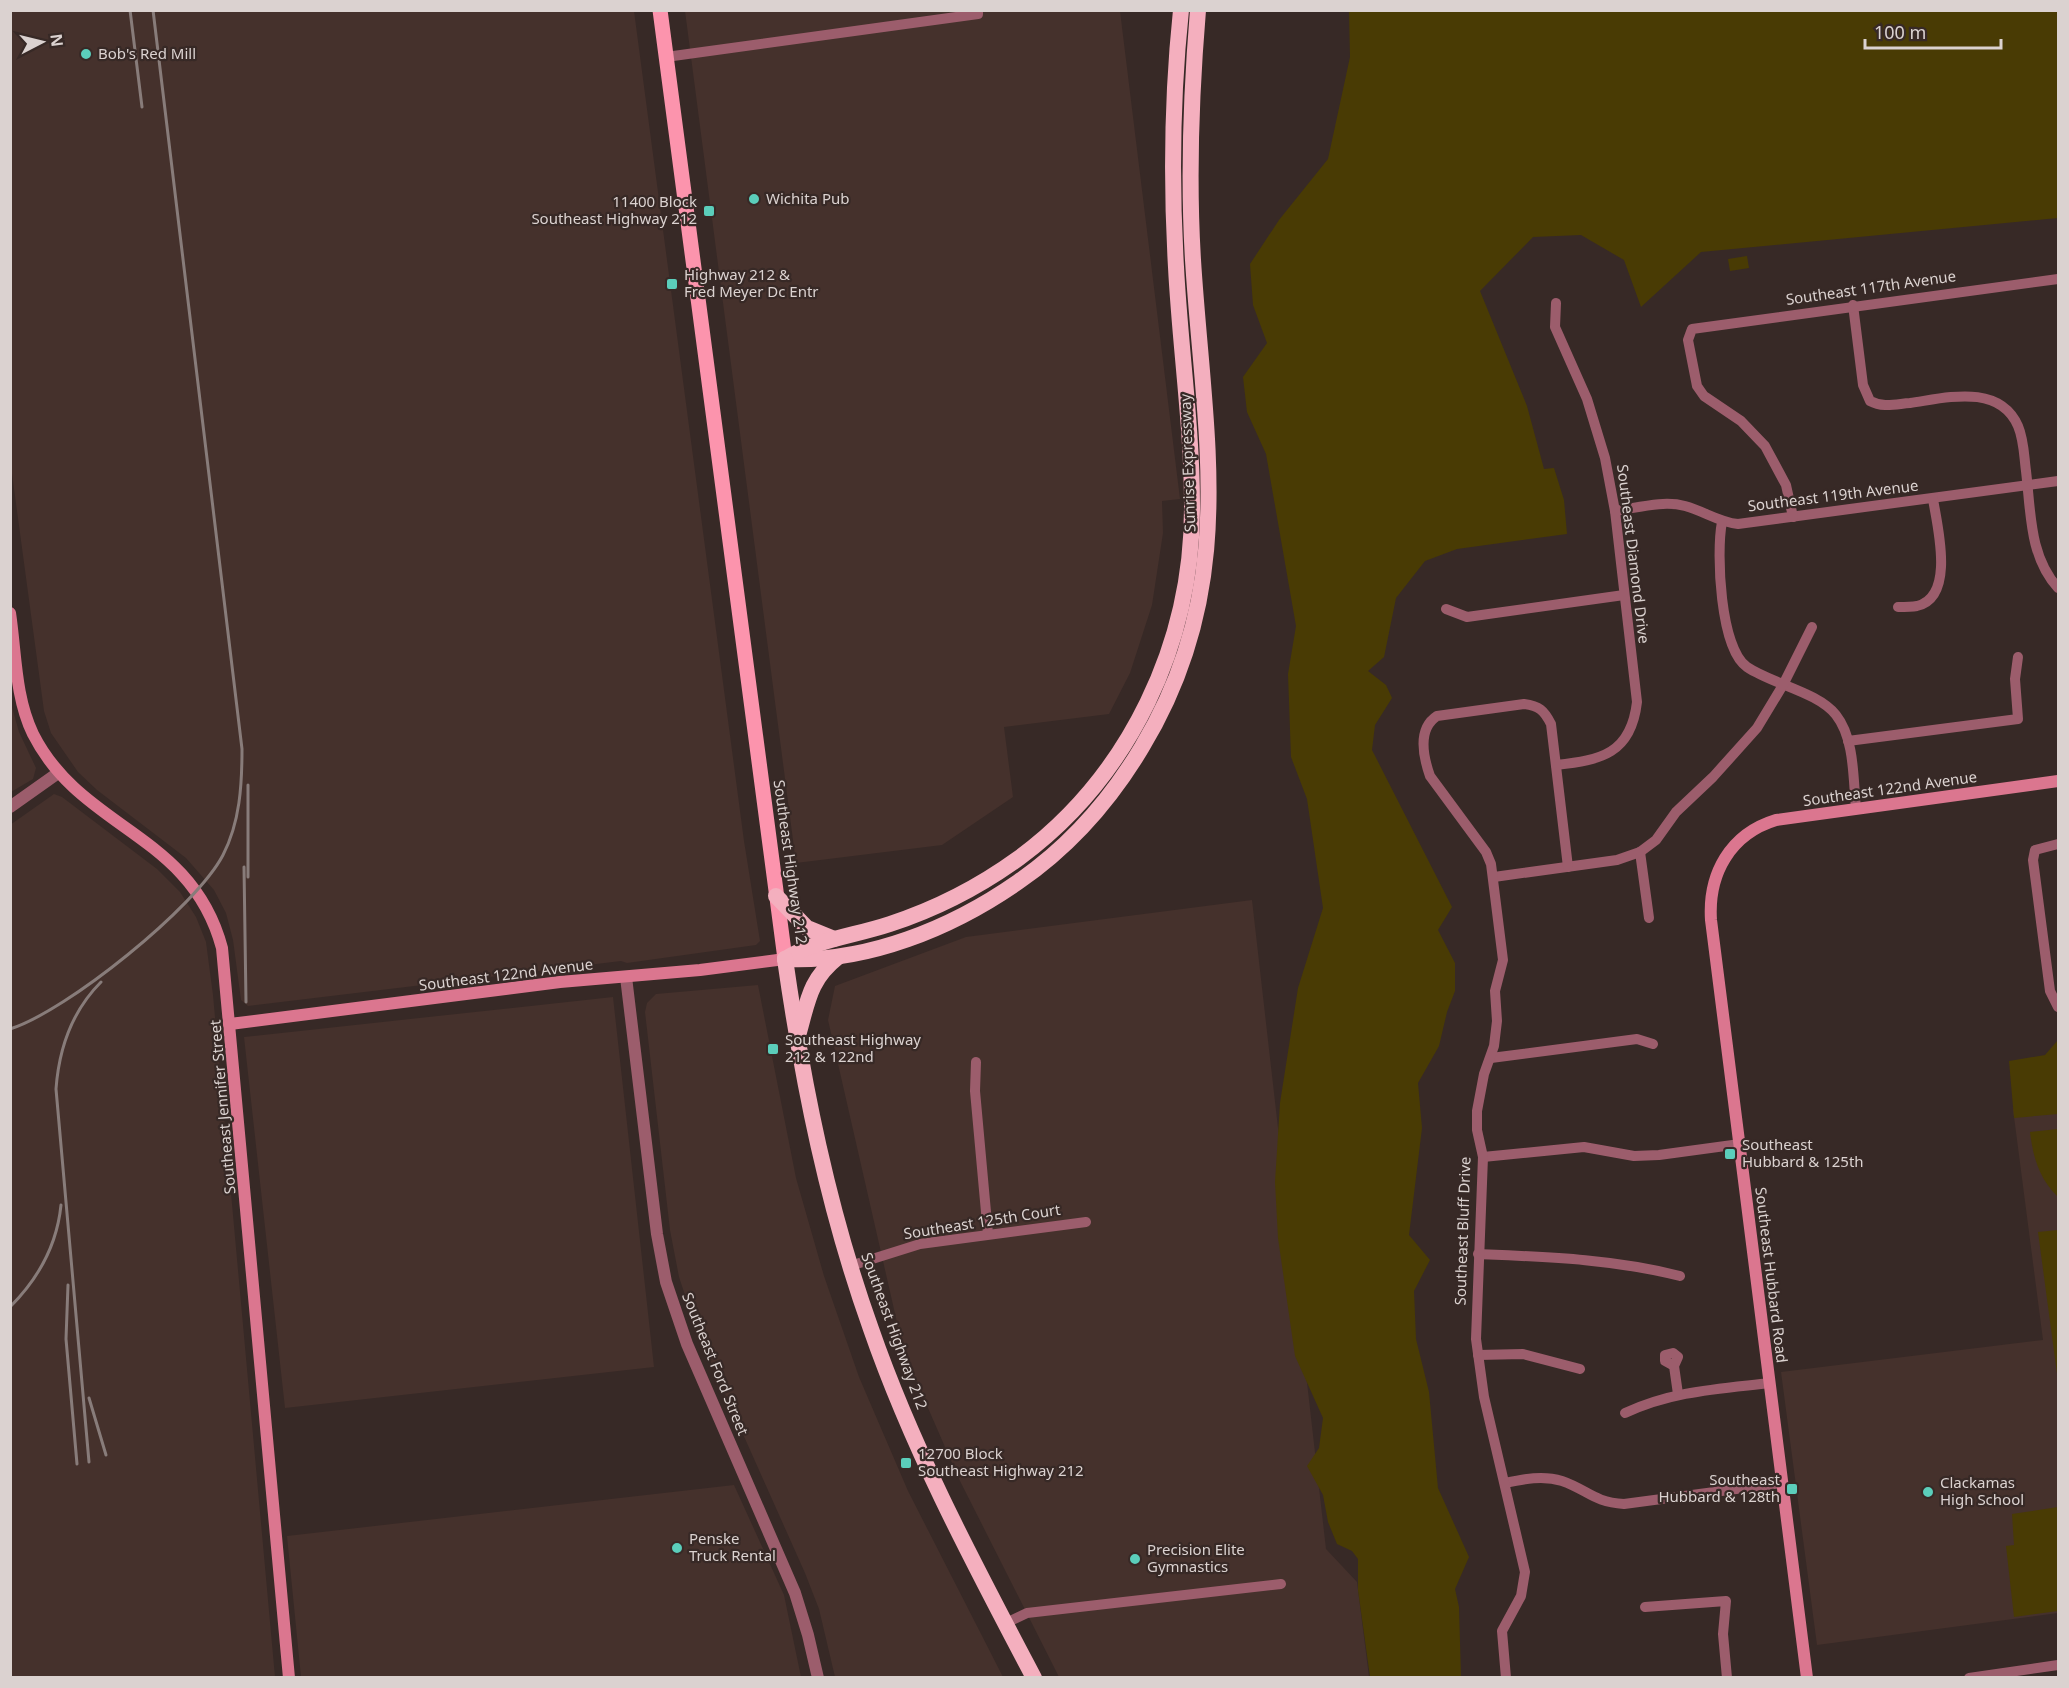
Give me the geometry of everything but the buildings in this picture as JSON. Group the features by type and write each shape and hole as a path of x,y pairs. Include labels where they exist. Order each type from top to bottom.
{"highway":[{"name":"Sunrise Expressway","path":"785,959 806,946 886,925 936,907 994,875 1034,846 1081,802 1111,764 1144,711 1163,669 1184,594 1192,508 1173,193 1174,112 1180,10"},
{"name":"Sunrise Expressway","path":"785,959 809,960 838,957 908,938 955,919 1004,892 1044,862 1088,820 1124,778 1161,716 1182,668 1202,591 1210,509 1193,258 1190,165 1198,10"},
{"path":"776,896 807,928 834,939"},
{"path":"797,1039 811,988 818,975 838,957"},
{"name":"Southeast Highway 212","path":"785,959 797,1039 818,1148 850,1266 882,1359 944,1503 1034,1677"}],"main road":[{"name":"Southeast Highway 212","path":"660,10 785,959"},
{"name":"Southeast Jennifer Street","path":"10,613 26,716 39,744 58,773 81,796 160,851 194,886 213,920 222,948 289,1677"},
{"name":"Southeast 122nd Avenue","path":"1734,846 1746,834 1768,822 2058,781"},
{"name":"Southeast Hubbard Road","path":"1734,846 1718,870 1712,889 1710,910 1807,1677"},
{"name":"Southeast 122nd Avenue","path":"230,1024 560,982 785,959"}],"street":[{"path":"666,57 978,12"},
{"name":"Southeast 117th Avenue","path":"1793,517 1786,485 1765,446 1741,421 1704,396 1697,386 1688,340 1689,332 1697,326 2058,279"},
{"name":"Southeast Diamond Drive","path":"1556,303 1555,327 1598,429 1615,511 1637,702 1633,723 1624,739 1610,753 1592,760 1556,765"},
{"path":"1853,305 1863,385 1870,401 1889,405 1960,397 1991,399 2018,425 2036,551 2048,576 2058,588"},
{"name":"Southeast 119th Avenue","path":"1615,511 1673,504 1693,508 1722,522 1738,524 2058,481"},
{"path":"1898,607 1918,606 1931,595 1939,582 1942,560 1933,499"},
{"path":"1722,522 1718,546 1731,645 1746,667 1829,709 1843,727 1848,741 1856,808"},
{"path":"1446,609 1467,617 1624,596"},
{"path":"1494,877 1617,860 1640,852 1656,840 1686,802 1746,743 1783,685 1812,627"},
{"path":"1848,741 2018,719 2015,679 2018,657"},
{"name":"Southeast Bluff Drive","path":"1506,1677 1502,1631 1521,1596 1525,1572 1484,1397 1475,1323 1483,1158 1477,1130 1477,1111 1484,1074 1491,1058 1497,1021 1495,991 1503,960 1494,877 1486,852 1430,776 1426,764 1424,740 1426,727 1437,716 1524,704 1536,706 1545,711 1551,724 1556,765"},
{"path":"1556,765 1569,867"},
{"path":"10,807 58,773"},
{"path":"2058,844 2035,850 2033,860 2050,991 2058,1007"},
{"path":"1640,852 1649,918"},
{"name":"Southeast Ford Street","path":"626,976 657,1234 666,1282 687,1344 795,1593 818,1677"},
{"path":"1491,1058 1637,1039 1653,1044"},
{"path":"976,1062 975,1091 988,1234"},
{"path":"1483,1158 1584,1148 1634,1155 1659,1155 1740,1144"},
{"name":"Southeast 125th Court","path":"850,1266 920,1244 1086,1222"},
{"path":"1478,1254 1589,1259 1680,1276"},
{"path":"1478,1356 1523,1354 1580,1369"},
{"path":"1674,1366 1678,1394"},
{"path":"1624,1413 1653,1400 1678,1394 1770,1383"},
{"path":"1505,1483 1526,1478 1553,1479 1599,1501 1624,1504 1782,1483"},
{"path":"1006,1623 1027,1613 1281,1584"},
{"path":"1646,1607 1726,1601 1723,1634 1727,1677"},
{"path":"1969,1677 2058,1665"}],"shaded area":[{"path":"10,11 634,11 744,841 760,941 756,945 627,963 621,961 248,1006 241,1000 233,940 226,913 214,890 186,858 97,790 78,772 51,733 44,711 10,459"},
{"path":"685,11 1120,11 1180,499 1162,501 1163,533 1152,605 1130,673 1109,714 1004,727 1013,797 942,845 796,863"},
{"path":"1349,11 2058,11 2058,218 1701,252 1641,307 1624,260 1581,235 1533,237 1480,291 1527,406 1544,469 1554,468 1564,500 1567,534 1457,549 1425,561 1396,598 1384,657 1368,671 1386,685 1392,698 1375,725 1372,750 1452,907 1438,930 1455,963 1455,991 1447,1012 1439,1046 1418,1083 1422,1128 1409,1235 1430,1260 1414,1291 1416,1339 1429,1392 1438,1488 1469,1557 1455,1589 1459,1607 1461,1677 1370,1677 1358,1590 1358,1559 1352,1551 1337,1544 1328,1522 1323,1495 1307,1466 1319,1448 1323,1418 1295,1356 1278,1238 1275,1182 1280,1103 1298,988 1323,908 1307,799 1291,757 1288,674 1296,626 1266,454 1247,412 1243,377 1267,343 1253,305 1250,264 1279,220 1328,159 1350,57"},
{"path":"1747,256 1749,268 1730,271 1728,259"},
{"path":"10,700 19,732 36,768 33,779 11,792"},
{"path":"54,794 62,797 157,869 180,892 196,917 206,942 213,995 275,1677 11,1677 10,825"},
{"path":"1252,900 1326,1549 1357,1582 1369,1677 1059,1677 959,1479 904,1353 828,1020 835,986 966,937"},
{"path":"758,985 796,1178 824,1276 859,1377 908,1491 1003,1677 835,1677 819,1609 805,1573 697,1331 679,1277 670,1230 645,1012 647,1003 656,994"},
{"path":"613,997 654,1367 285,1408 244,1037"},
{"path":"2058,1040 2058,1114 2014,1118 2009,1061 2045,1055"},
{"name":"Clackamas High School","path":"2058,1103 2058,1613 1817,1645 1781,1372 2043,1340 2013,1109"},
{"path":"2058,1129 2058,1197 2046,1183 2038,1167 2030,1132"},
{"path":"2058,1230 2058,1381 2038,1232"},
{"path":"734,1485 784,1595 801,1677 301,1677 287,1536"},
{"path":"2058,1507 2058,1611 2014,1617 2006,1546 2014,1545 2012,1514"}],"railway":[{"path":"130,10 142,107"},
{"path":"10,1029 64,1002 95,980 128,955 186,902 208,877 223,855 233,830 239,803 242,749 153,10"},
{"path":"248,785 248,877"},
{"path":"244,867 246,1002"},
{"path":"89,1462 56,1089 60,1059 69,1031 82,1005 101,982"},
{"path":"10,1307 29,1285 44,1260 55,1234 61,1205"},
{"path":"68,1285 66,1339 77,1464"},
{"path":"89,1398 106,1455"}],"place":[{"name":"Bob's Red Mill","path":"86,54"},
{"name":"Wichita Pub","path":"754,199"},
{"name":"11400 Block Southeast Highway 212","path":"709,211"},
{"name":"Highway 212 & Fred Meyer Dc Entr","path":"672,284"},
{"name":"Southeast Highway 212 & 122nd","path":"773,1049"},
{"name":"Southeast Hubbard & 125th","path":"1730,1154"},
{"name":"12700 Block Southeast Highway 212","path":"906,1463"},
{"name":"Southeast Hubbard & 128th","path":"1792,1489"},
{"name":"Clackamas High School","path":"1928,1492"},
{"name":"Penske Truck Rental","path":"677,1548"},
{"name":"Precision Elite Gymnastics","path":"1135,1559"}]}
